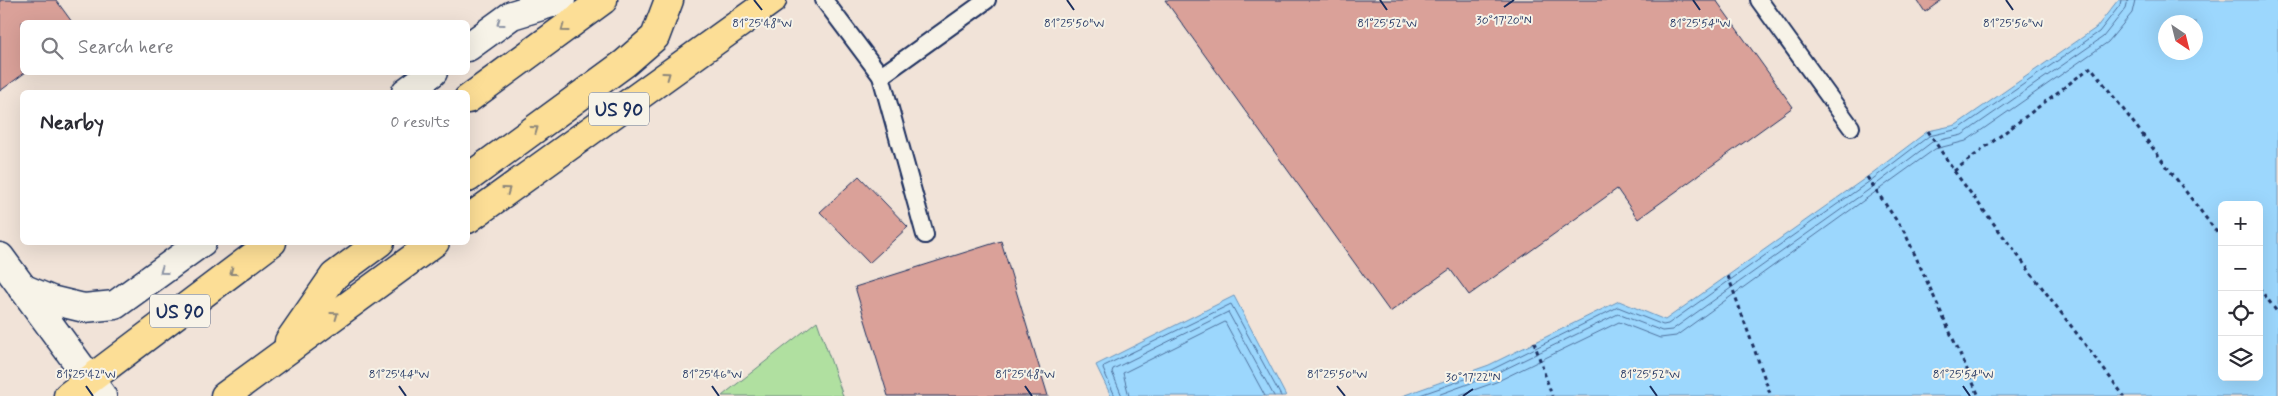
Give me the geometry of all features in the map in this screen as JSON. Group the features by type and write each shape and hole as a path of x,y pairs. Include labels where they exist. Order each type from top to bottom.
{"highway":[{"path":"470,98 603,0"},
{"path":"470,177 626,63 655,37 669,0"},
{"name":"US 90","path":"470,218 772,0"},
{"name":"US 90","path":"68,396 95,388 268,245"},
{"path":"276,359 334,276 376,245"},
{"path":"225,396 431,245"}],"street":[{"path":"470,46 512,15 561,0"},
{"path":"409,90 429,75"},
{"path":"22,288 51,300 84,308 115,305 198,245"},
{"path":"0,257 95,388"}],"lane":[{"path":"824,0 880,76 925,235"},
{"path":"880,76 987,0"},
{"path":"1758,0 1851,127"}],"path":[{"path":"1954,172 2091,67 2218,234"},
{"path":"1928,132 1954,172 2124,396"},
{"path":"1867,177 1904,233 1979,396"},
{"path":"1728,276 1771,396"},
{"path":"2261,291 2278,313"},
{"path":"1534,342 1552,396"}],"green space":[{"path":"817,321 843,396 722,396 728,391"}],"water":[{"path":"2118,0 2278,0 2278,396 1402,396 1489,365 1619,301 1665,320 1867,177 1928,131 1956,125 2096,28"},
{"path":"1234,296 1286,396 1111,396 1096,365"}],"building":[{"path":"0,0 56,0 71,20 20,20 20,75 22,75 0,91"},
{"path":"1165,0 1716,0 1793,107 1638,219 1617,189 1469,295 1450,269 1390,312"},
{"path":"1917,0 1942,0 1925,12"},
{"path":"859,176 908,227 869,263 820,212"},
{"path":"1001,241 1048,396 888,396 855,287"}]}
